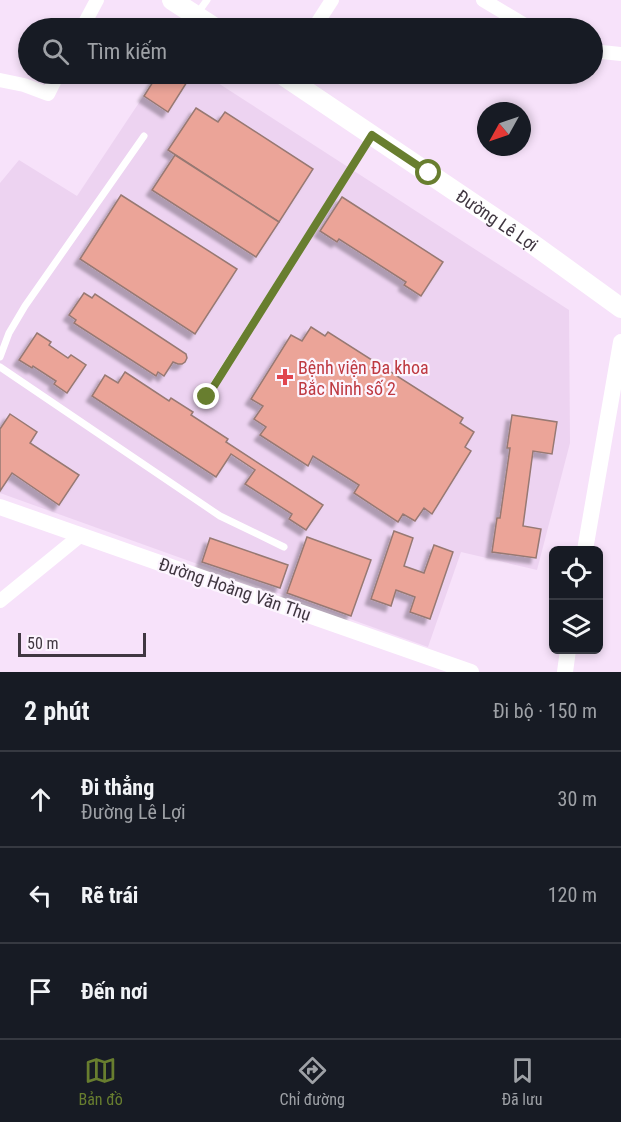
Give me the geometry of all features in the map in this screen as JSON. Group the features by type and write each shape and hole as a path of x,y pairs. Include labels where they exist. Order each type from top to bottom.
{"main road":[{"path":"172,0 201,8"},
{"name":"Đường Lê Lợi","path":"298,84 523,237 621,308"}],"street":[{"path":"87,18 97,0"},
{"path":"320,18 332,0"},
{"path":"483,0 513,18"},
{"path":"603,52 621,54"},
{"path":"0,80 18,84"},
{"path":"19,84 48,94 53,84"},
{"path":"586,546 621,342"},
{"name":"Đường Hoàng Văn Thụ","path":"0,507 471,672"},
{"path":"0,601 81,535"},
{"path":"565,672 567,654"}],"lane":[{"path":"207,397 372,135"},
{"path":"0,357 9,333 25,306 144,136"},
{"path":"0,367 220,516 284,547"}],"shaded area":[{"name":"Bệnh viện Đa khoa Bắc Ninh số 2","path":"151,84 219,84 569,310 570,443 537,570 461,552 428,647 0,493 0,183 19,160 77,196"}],"building":[{"path":"152,84 186,84 168,112 144,96"},
{"path":"196,108 218,122 225,112 313,169 279,222 168,150"},
{"path":"175,155 279,222 256,257 152,190"},
{"path":"121,195 237,269 195,334 80,259"},
{"path":"342,197 443,262 421,296 404,285 406,282 339,239 337,242 320,231"},
{"path":"84,293 92,298 95,294 186,354 185,362 178,364 173,362 164,376 158,372 156,376 74,323 76,320 69,315"},
{"path":"311,327 325,336 328,332 463,418 460,423 474,432 465,447 471,451 432,514 424,508 415,521 403,514 398,522 354,493 359,485 313,456 308,466 260,435 266,427 254,419 263,406 251,399 291,335 302,341"},
{"path":"37,333 51,342 49,345 68,358 71,355 86,365 67,393 54,384 56,381 19,360"},
{"path":"125,372 169,401 171,398 193,412 191,415 228,439 226,442 323,505 306,530 289,519 292,514 245,484 255,470 231,454 216,477 92,396 105,375 118,383"},
{"path":"10,414 37,432 30,443 79,475 59,505 12,473 0,491 0,429"},
{"path":"512,415 557,422 552,454 533,451 523,526 541,529 536,558 492,552 497,518 500,518 510,448 507,448"},
{"path":"394,531 413,538 404,566 424,573 434,545 453,552 430,619 410,612 415,597 396,590 391,606 371,599"},
{"path":"307,537 371,560 351,616 287,593"},
{"path":"210,538 288,565 280,588 202,562"}],"place":[{"name":"Bệnh viện Đa khoa Bắc Ninh số 2","path":"285,377"}],"route":[{"path":"207,397 372,135 429,173"}]}
